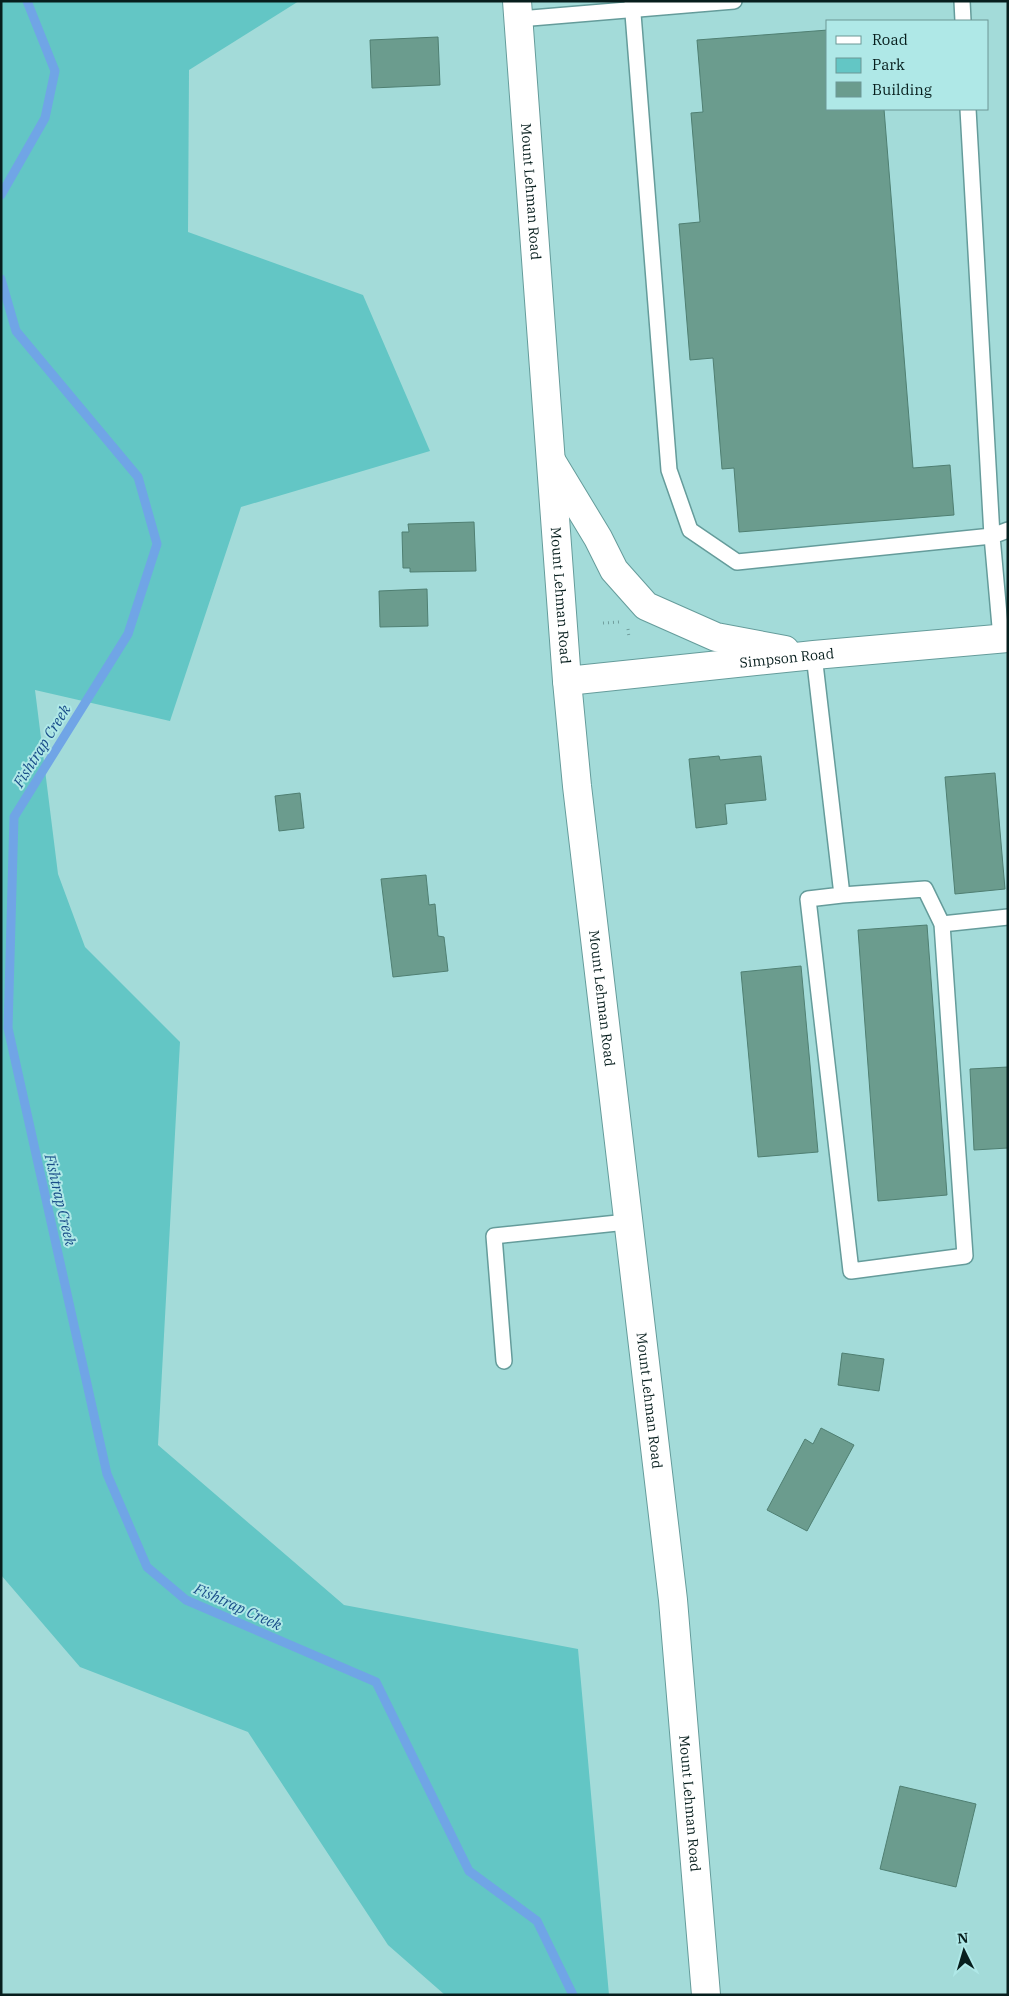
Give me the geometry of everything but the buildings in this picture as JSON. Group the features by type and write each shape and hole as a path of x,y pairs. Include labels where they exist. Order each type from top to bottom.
{"main road":[{"name":"Mount Lehman Road","path":"518,10 567,681 577,786 627,1222 673,1600 706,1995"},
{"path":"550,459 598,538 614,570 646,606 716,637 814,655"},
{"name":"Simpson Road","path":"567,681 814,655 1004,638"}],"lane":[{"path":"518,10 734,1"},
{"path":"962,1 963,20"},
{"path":"632,5 669,470 690,530 737,562 992,536 1008,530"},
{"path":"968,110 992,536 1004,638"},
{"path":"814,655 842,895"},
{"path":"925,888 942,924 964,1256 851,1271 808,899 842,895 925,888"},
{"path":"942,924 1008,917"},
{"path":"504,1361 494,1236 627,1222"}],"green space":[{"path":"1,1 299,1 189,70 188,232 363,295 430,451 241,507 170,721 35,690 58,874 85,947 180,1042 158,1445 344,1605 578,1649 609,1995 445,1995 388,1945 248,1732 80,1667 1,1575"}],"waterway":[{"name":"Fishtrap Creek","path":"1,195 45,118 55,71 27,1"},
{"name":"Fishtrap Creek","path":"1,279 16,331 138,477 157,544 128,634 14,817 8,1028 107,1474 147,1567 186,1600 376,1682 469,1871 537,1921 573,1995"}]}
